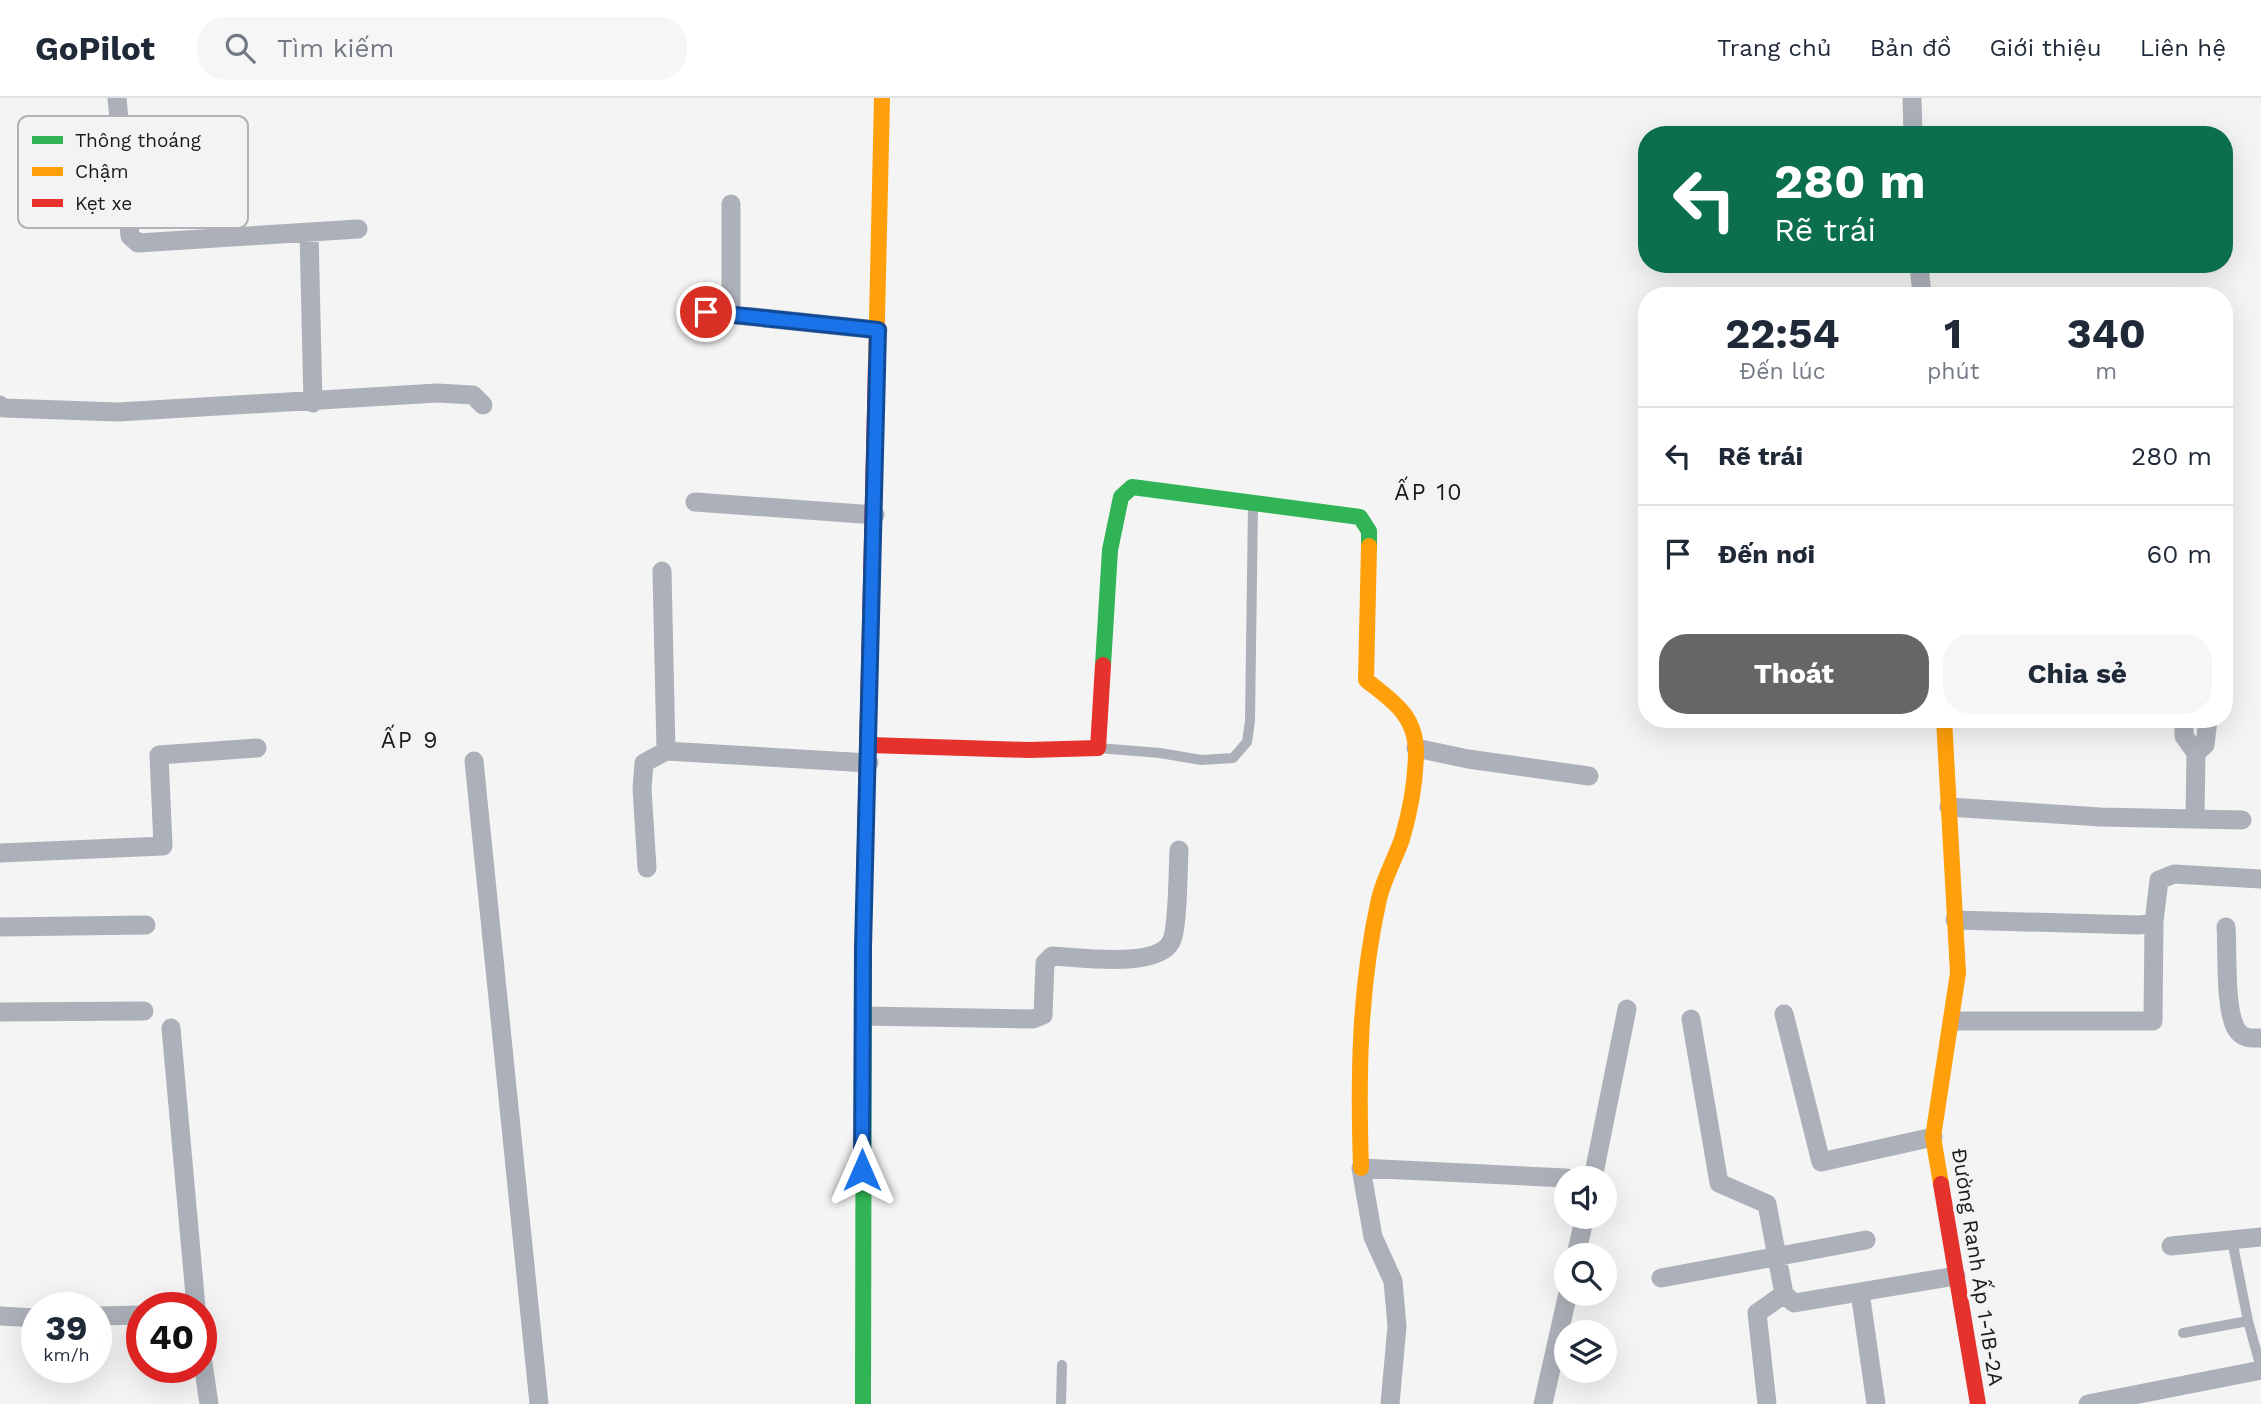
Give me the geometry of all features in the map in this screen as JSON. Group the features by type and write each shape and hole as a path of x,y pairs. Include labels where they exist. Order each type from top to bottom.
{"street":[{"path":"117,98 119,116"},
{"path":"863,1404 863,1016 882,98"},
{"path":"1912,98 1913,126"},
{"path":"731,204 731,315"},
{"path":"129,228 130,236 138,243 358,229"},
{"path":"309,232 313,403"},
{"path":"706,312 878,330"},
{"path":"0,405 4,408 118,412 460,393 473,395 483,405"},
{"path":"647,868 642,789 645,763 666,751 869,754 1098,748 1110,550 1121,497 1132,487 1360,517 1369,531 1366,680 1405,711 1416,748 1410,804 1402,838 1380,895 1364,974 1358,1080 1361,1168 1373,1237 1393,1281 1397,1326 1390,1404"},
{"path":"695,502 875,515"},
{"path":"662,571 666,751"},
{"name":"Đường Ranh Ấp 1-1B-2A","path":"1945,728 1958,973 1933,1137 1978,1404"},
{"path":"2184,728 2184,736 2196,753 2196,819"},
{"path":"2196,753 2205,745 2207,728"},
{"path":"0,853 163,846 159,755 257,748"},
{"path":"1416,748 1468,759 1589,776"},
{"path":"474,761 539,1404"},
{"path":"1949,807 2242,820"},
{"path":"863,1016 1033,1020 1043,1016 1045,963 1052,956 1142,959 1164,953 1173,940 1179,850"},
{"path":"1952,1021 2153,1021 2154,922 2159,880 2174,874 2261,879"},
{"path":"1955,920 2139,925 2154,922"},
{"path":"0,927 146,925"},
{"path":"2226,927 2231,1017 2237,1031 2246,1038 2261,1038"},
{"path":"1595,1166 1627,1009"},
{"path":"0,1012 144,1012"},
{"path":"1784,1014 1821,1162 1933,1137"},
{"path":"1691,1020 1719,1183 1767,1204 1784,1294 1794,1303 1956,1276"},
{"path":"171,1028 195,1292"},
{"path":"1361,1168 1554,1177"},
{"path":"2171,1247 2261,1237"},
{"path":"1661,1278 1867,1240"},
{"path":"1860,1292 1875,1404"},
{"path":"1767,1404 1757,1313 1784,1294"},
{"path":"1543,1404 1564,1306"},
{"path":"0,1317 21,1318"},
{"path":"2088,1404 2261,1369"},
{"path":"206,1383 209,1404"}],"lane":[{"path":"1098,748 1160,753 1201,760 1233,758 1244,748 1250,721 1254,504"},
{"path":"2232,1240 2248,1321 2261,1369"},
{"path":"2183,1333 2248,1321"},
{"path":"1061,1404 1062,1365"}],"traffic: fast":[{"path":"1103,665 1110,550 1121,497 1132,487 1360,517 1369,531 1369,546"},
{"path":"863,1404 864,887"}],"traffic: slow":[{"path":"876,363 882,98"},
{"path":"1361,1168 1360,1066 1367,966 1379,899 1408,818 1416,750 1415,737 1406,717 1393,701 1366,680 1369,546"},
{"path":"1941,1184 1933,1137 1958,973 1944,728"}],"traffic: jam":[{"path":"864,887 876,363"},
{"path":"869,745 1029,750 1098,748 1103,665"},
{"path":"1941,1184 1978,1404"}],"district":[{"name":"ẤP 10","path":"1429,492"},
{"name":"ẤP 9","path":"410,740"}],"route":[{"path":"706,312 848,329 878,330 863,948 862,1170"}]}
